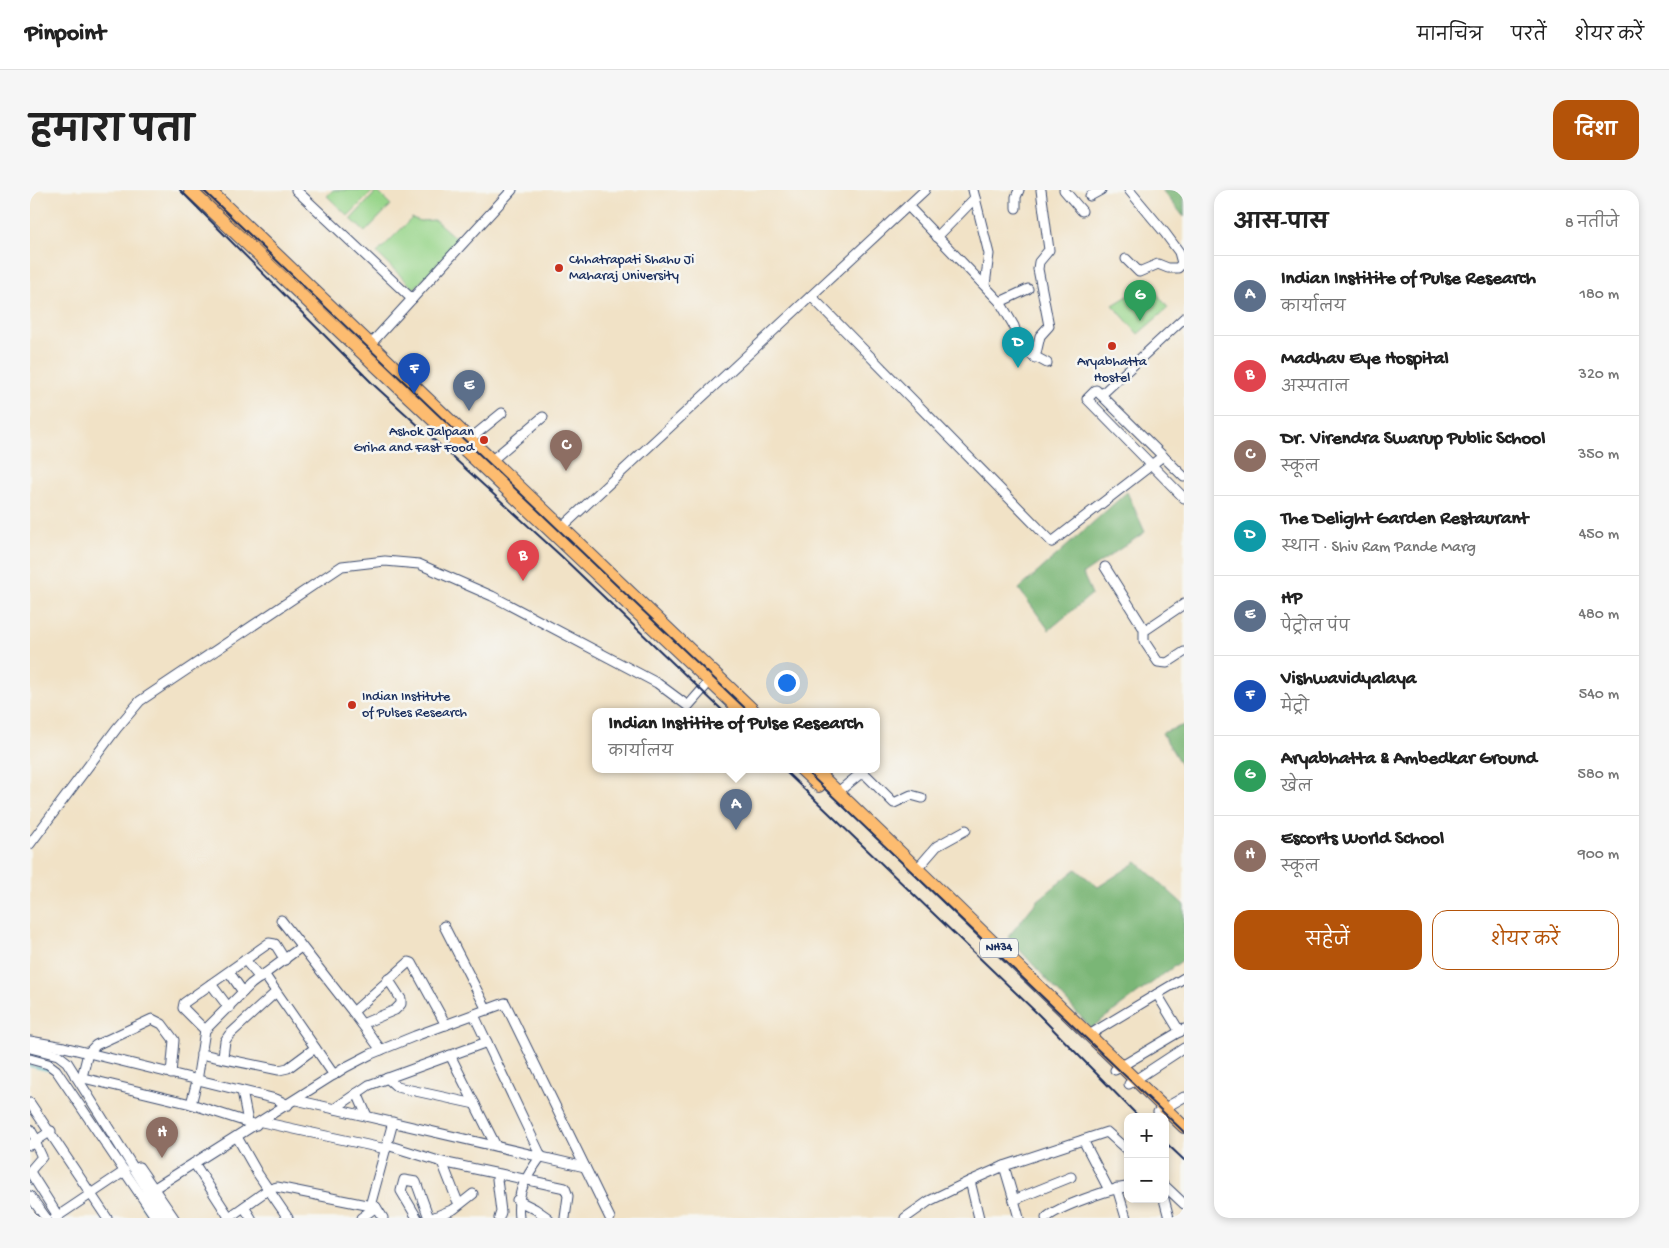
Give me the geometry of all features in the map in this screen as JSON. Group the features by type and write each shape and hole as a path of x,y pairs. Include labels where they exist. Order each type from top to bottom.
{"highway":[{"path":"190,190 366,349 470,439 558,531 738,708"},
{"path":"209,190 366,349 558,531 751,708"},
{"name":"NH34","path":"805,773 1020,974 1162,1113"},
{"name":"NH34","path":"818,773 917,869 1020,974 1089,1035 1118,1069"},
{"name":"NH34","path":"1169,1118 1184,1128"}],"street":[{"path":"296,190 412,299"},
{"path":"366,349 512,190"},
{"path":"558,531 924,190"},
{"path":"1016,208 1016,197 1019,190"},
{"path":"1035,358 1041,334 1049,326 1038,270 1039,262 1049,250 1041,190"},
{"path":"1064,190 1082,211"},
{"path":"1090,196 1101,190"},
{"path":"1126,259 1139,272 1154,265 1178,268 1182,263 1179,252 1130,190"},
{"path":"937,237 974,194"},
{"path":"974,194 990,254 986,285"},
{"path":"908,206 986,285 1000,302 1014,326 1021,349 1047,363"},
{"path":"1000,302 1028,289"},
{"path":"812,296 1052,542 1163,456"},
{"path":"1184,318 1098,392 1087,399 1184,498"},
{"path":"1098,392 1184,477"},
{"path":"470,439 502,413"},
{"path":"492,460 543,417"},
{"path":"32,837 140,701 342,566 385,561 419,564 492,596 657,683 688,706 710,681"},
{"path":"1105,567 1144,629 1144,641 1158,662 1167,663 1184,652"},
{"path":"1144,629 1147,629 1184,604"},
{"path":"838,792 854,777 863,774 894,803 911,795 922,798"},
{"path":"917,869 937,846 966,830"},
{"path":"281,920 381,1050"},
{"path":"444,926 487,1010"},
{"path":"205,1030 182,1006 271,942 275,944 285,960"},
{"path":"191,1104 197,1081 205,1030 243,992 301,947"},
{"path":"245,960 262,976 334,1075"},
{"path":"353,1012 388,979 410,962 446,1025"},
{"path":"229,972 243,992"},
{"path":"1089,1035 1184,978"},
{"path":"362,1024 395,1010 401,1004 401,999 388,979"},
{"path":"212,984 229,1008"},
{"path":"223,1056 225,1041 229,1035 275,993"},
{"path":"1118,1069 1182,1031 1157,994"},
{"path":"148,1192 255,1123 292,1103 334,1075 381,1050 505,1003 610,1218"},
{"path":"474,1015 541,1156"},
{"path":"79,1076 88,1053 104,1040 144,1020 155,1019 170,1032 174,1040 170,1074"},
{"path":"30,1041 64,1046 197,1081 292,1103 367,1116 586,1167"},
{"path":"334,1109 357,1093 387,1078 487,1042"},
{"path":"64,1046 67,1057 165,1218"},
{"path":"30,1048 58,1055 79,1076 191,1104 255,1123 386,1147 442,1162 565,1188 568,1196 566,1218"},
{"path":"201,1054 279,1070 288,1068 315,1048"},
{"path":"1131,1082 1184,1048"},
{"path":"450,1055 496,1146"},
{"path":"30,1061 48,1064 56,1070 125,1171 174,1218"},
{"path":"387,1078 397,1087 475,1104"},
{"path":"242,1091 255,1123"},
{"path":"357,1093 367,1116"},
{"path":"1164,1113 1184,1096"},
{"path":"31,1106 51,1131 107,1218"},
{"path":"360,1218 373,1207 393,1122"},
{"path":"30,1130 34,1143 42,1156 30,1171 56,1217 125,1171"},
{"path":"34,1143 51,1131"},
{"path":"905,1218 929,1201 1004,1166 1107,1132 1124,1147"},
{"path":"236,1137 288,1218"},
{"path":"1083,1140 1113,1189 1126,1218"},
{"path":"519,1218 518,1200 525,1179 541,1156"},
{"path":"442,1162 457,1200"},
{"path":"194,1163 228,1218 269,1189 284,1188 373,1207 383,1218"},
{"path":"1004,1166 1018,1218"},
{"path":"499,1174 497,1179 501,1214 499,1218"},
{"path":"1014,1200 1072,1177"},
{"path":"418,1218 401,1190 404,1180 416,1182 430,1218 454,1208 473,1194"},
{"path":"970,1181 979,1218"},
{"path":"1046,1218 1056,1211 1113,1189 1124,1188"},
{"path":"1169,1190 1184,1204"},
{"path":"148,1192 156,1218"},
{"path":"30,1196 46,1218"},
{"path":"518,1200 548,1218"},
{"path":"1165,1203 1169,1218"},
{"path":"244,1207 251,1218"}],"green space":[{"path":"333,190 374,190 348,216 327,196"},
{"path":"1162,190 1184,190 1184,217"},
{"path":"377,191 391,205 365,232 351,219"},
{"path":"412,218 420,221 435,220 459,241 414,289 377,253"},
{"path":"1149,283 1168,308 1138,334 1113,305"},
{"path":"1127,492 1145,532 1083,574 1092,594 1049,630 1019,589"},
{"path":"1184,725 1184,770 1162,733"},
{"path":"1137,862 1184,905 1184,959 1091,1028 1008,937 1037,901 1076,869 1098,887"}],"waterway":[{"path":"30,1066 52,1071"},
{"path":"139,1201 150,1218"}],"railway":[{"path":"180,190 375,386 560,555 720,708"},
{"path":"203,190 745,708"},
{"path":"787,773 1039,1015 1135,1113"},
{"path":"808,773 1184,1132"},
{"path":"1169,1146 1184,1160"}],"place":[{"name":"Chhatrapati Shahu Ji Maharaj University","path":"559,268"},
{"name":"Aryabhatta & Ambedkar Ground","path":"1140,321"},
{"name":"Aryabhatta Hostel","path":"1112,346"},
{"name":"The Delight Garden Restaurant","path":"1018,368"},
{"name":"Vishwavidyalaya","path":"414,394"},
{"name":"HP","path":"469,411"},
{"name":"Ashok Jalpaan Griha and Fast Food","path":"484,440"},
{"name":"Dr. Virendra Swarup Public School","path":"566,471"},
{"name":"Madhav Eye Hospital","path":"523,581"},
{"name":"Indian Institute of Pulses Research","path":"352,705"},
{"name":"Indian Institite of Pulse Research","path":"736,830"},
{"name":"Escorts World School","path":"162,1158"}]}
